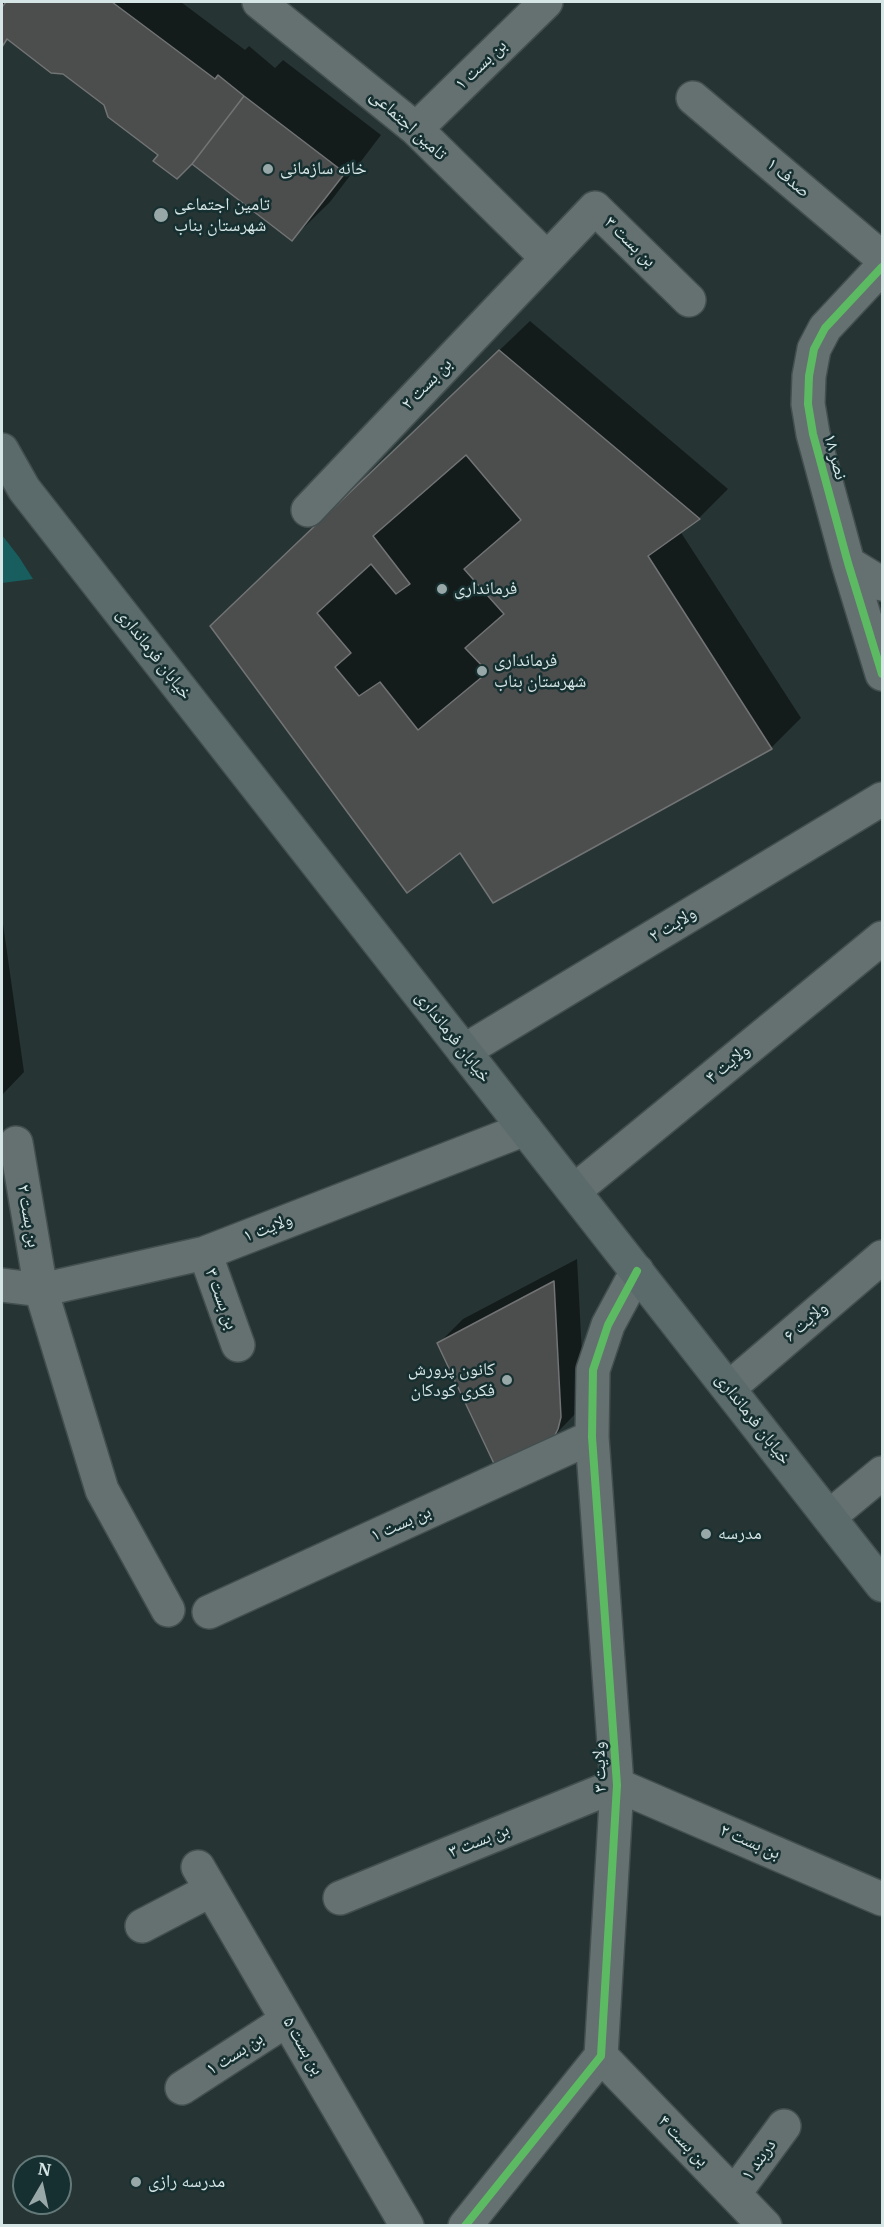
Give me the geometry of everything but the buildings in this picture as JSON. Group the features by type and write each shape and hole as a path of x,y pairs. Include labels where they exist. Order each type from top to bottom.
{"main road":[{"name":"خیابان فرمانداری","path":"2,450 9,480 464,1051 882,1585"}],"street":[{"name":"بن بست ۱","path":"416,129 546,2"},
{"name":"تامین اجتماعی","path":"269,4 416,129 547,258"},
{"name":"صدف ۱","path":"693,98 882,258"},
{"name":"بن بست ۳","path":"547,258 595,208 689,300"},
{"name":"بن بست ۲","path":"308,510 547,258"},
{"name":"نصر ۱۸","path":"882,267 825,328 814,349 809,376 808,404 813,434 848,563 882,674"},
{"path":"848,563 882,584"},
{"name":"ولایت ۲","path":"464,1051 882,799"},
{"name":"ولایت ۴","path":"574,1191 882,938"},
{"name":"ولایت ۱","path":"2,1285 41,1290 205,1252 525,1129"},
{"name":"بن بست ۲","path":"16,1143 41,1290"},
{"name":"بن بست ۳","path":"205,1252 238,1345"},
{"name":"ولایت ۶","path":"729,1388 882,1257"},
{"name":"ولایت ۳","path":"601,2056 618,1785 592,1437 593,1370 608,1325 637,1271"},
{"path":"41,1290 102,1490 168,1610"},
{"name":"بن بست ۱","path":"209,1611 592,1437"},
{"path":"829,1517 882,1473"},
{"name":"بن بست ۳","path":"340,1898 618,1785"},
{"name":"بن بست ۲","path":"618,1785 882,1899"},
{"name":"بن بست ۵","path":"142,1926 205,1879 408,2226"},
{"name":"بن بست ۱","path":"182,2088 287,2020"},
{"path":"465,2226 601,2056"},
{"name":"بن بست ۴","path":"601,2056 765,2226"},
{"name":"دربند ۱","path":"734,2194 784,2126"}],"shaded area":[{"path":"2,535 19,557 33,579 2,583"}],"cycle path":[{"path":"882,267 825,328 814,349 809,376 808,404 813,434 848,563 882,674"},
{"path":"465,2226 601,2056 617,1785 592,1437 593,1370 608,1325 637,1271"}],"place":[{"name":"خانه سازمانی","path":"268,169"},
{"name":"تامین اجتماعی شهرستان بناب","path":"161,215"},
{"name":"فرمانداری","path":"442,589"},
{"name":"فرمانداری شهرستان بناب","path":"482,671"},
{"name":"کانون پرورش فکری کودکان","path":"507,1380"},
{"name":"مدرسه","path":"706,1534"},
{"name":"مدرسه رازی","path":"136,2182"}]}
